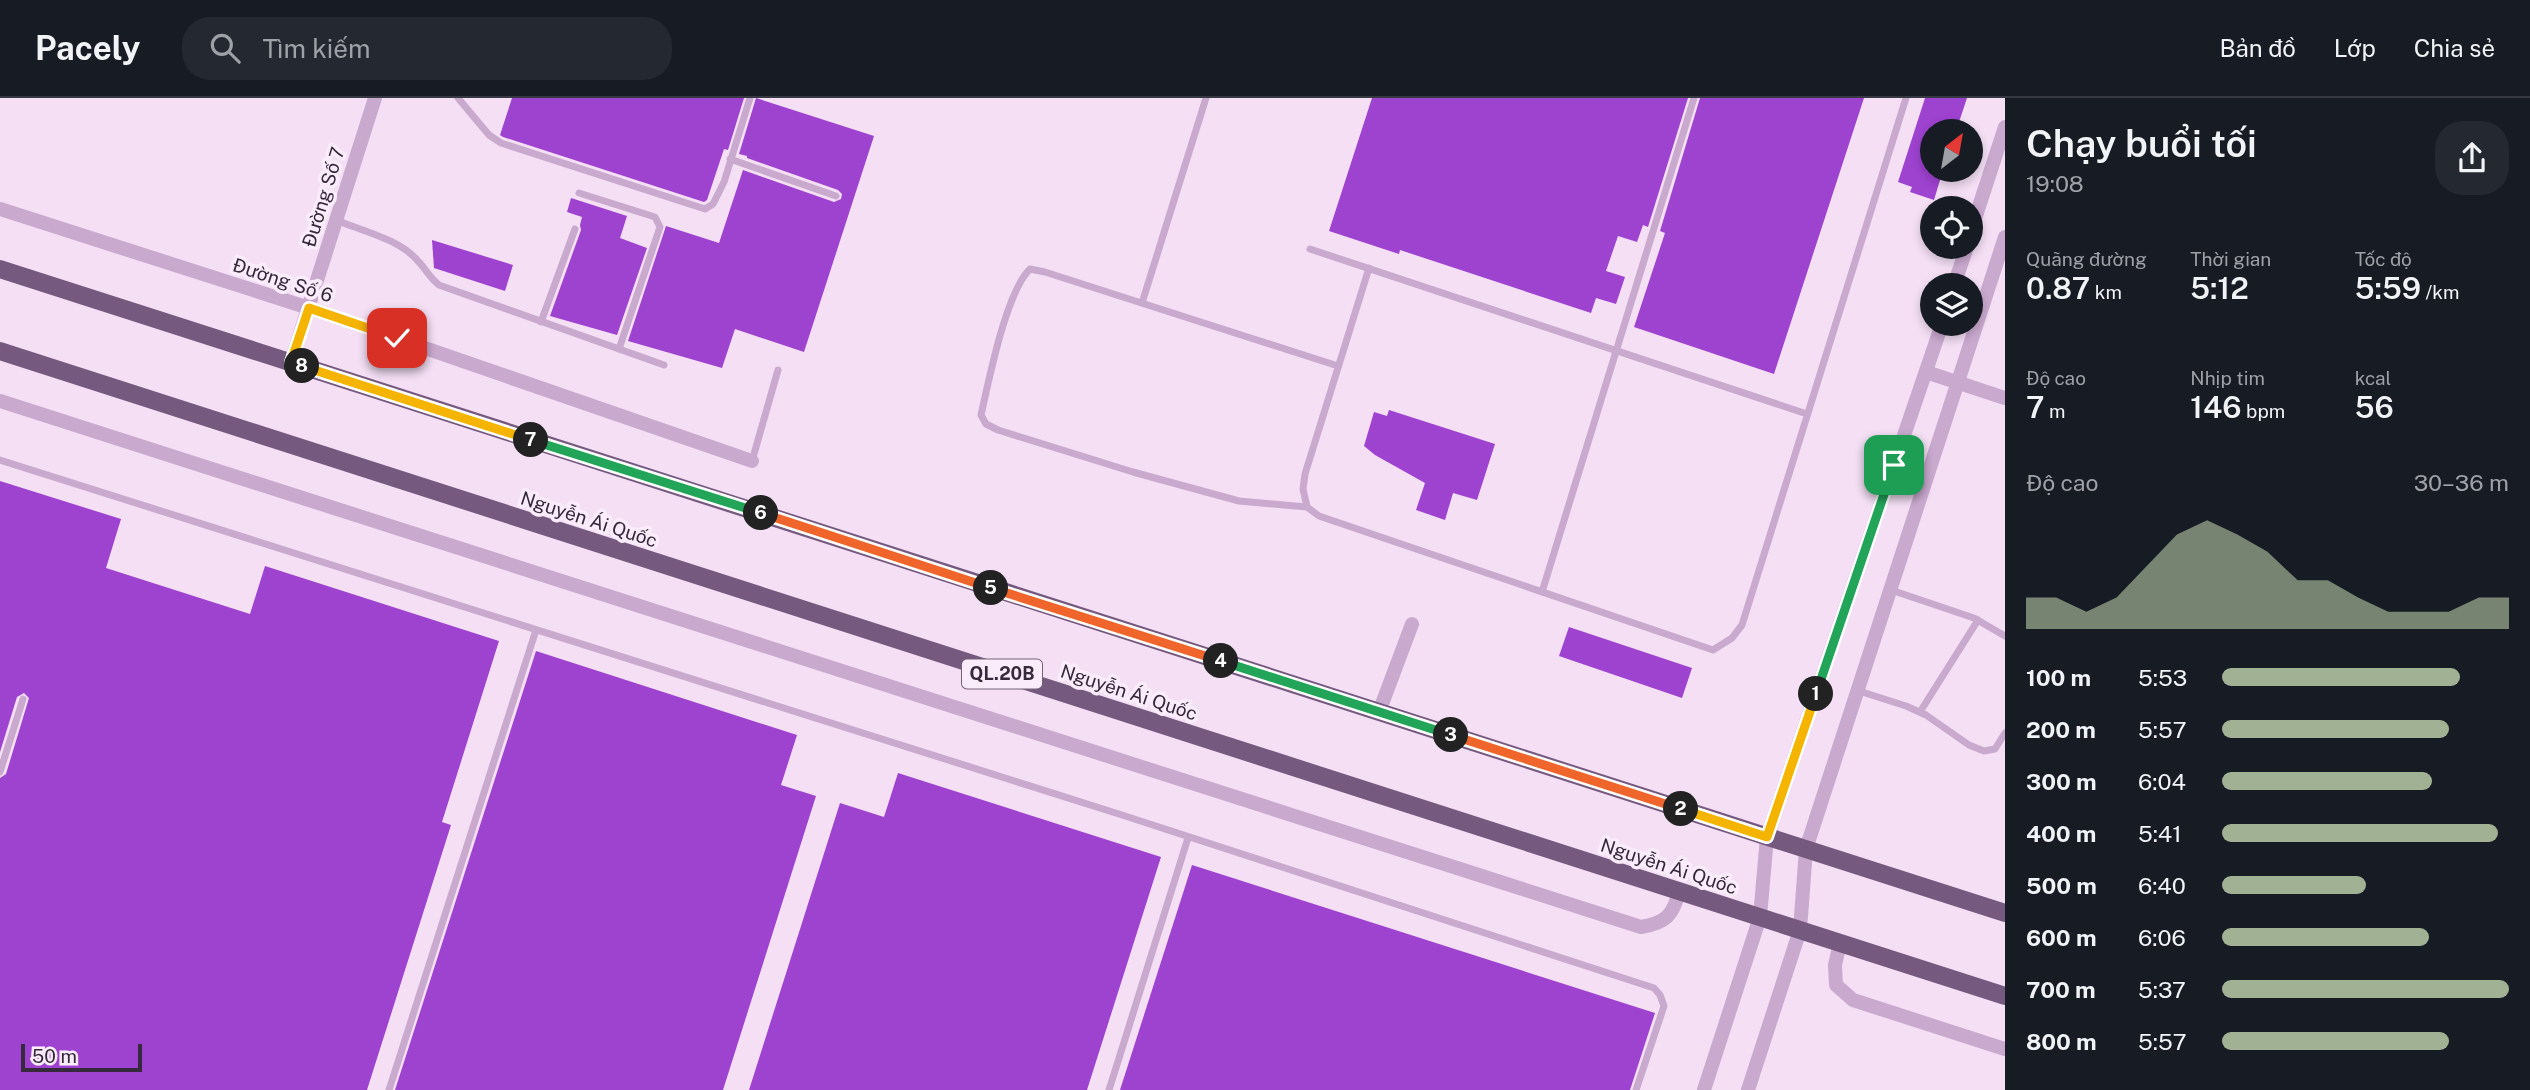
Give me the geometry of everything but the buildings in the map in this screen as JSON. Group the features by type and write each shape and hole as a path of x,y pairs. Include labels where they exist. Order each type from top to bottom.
{"main road":[{"path":"0,269 2005,913"},
{"name":"Nguyễn Ái Quốc","path":"0,351 2005,996"}],"street":[{"name":"Đường Số 7","path":"291,362 375,98"},
{"path":"1982,196 2005,127"},
{"name":"Đường Số 6","path":"0,209 309,308 752,461"},
{"path":"1748,1090 1800,930 1807,849 2005,237"},
{"path":"1704,1090 1760,918 1767,837 1938,336"},
{"path":"1926,372 2005,398"},
{"path":"0,401 1641,928 1656,925 1674,911 1679,892"},
{"path":"1379,712 1412,624"},
{"path":"1840,943 1835,965 1836,985 1853,1000 2005,1049"}],"lane":[{"path":"459,98 489,135 501,143 705,209 713,204 724,182 750,98"},
{"path":"1142,303 1206,98"},
{"path":"1542,592 1694,98"},
{"path":"1338,366 1030,270 1020,278 996,347 981,415 986,424 1133,472 1239,501 1307,507 1319,516 1713,650 1722,646 1742,625 1906,98"},
{"path":"730,159 836,196"},
{"path":"579,192 659,221 660,227 619,349"},
{"path":"336,220 400,246 417,260 427,276 439,285 664,365"},
{"path":"541,322 575,229"},
{"path":"1310,249 1807,414"},
{"path":"1307,507 1303,489 1305,474 1369,268"},
{"path":"752,461 778,370"},
{"path":"0,460 1654,988 1664,1006 1636,1090"},
{"path":"1891,590 1978,620 2005,636"},
{"path":"1920,712 1978,620"},
{"path":"389,1090 536,630"},
{"path":"1859,691 1920,712 1969,745 1984,751 1995,749 2005,733"},
{"path":"0,772 23,699"},
{"path":"1109,1090 1188,838"}],"route":[{"path":"397,338 309,308 291,362 1767,837 1894,465"}]}
